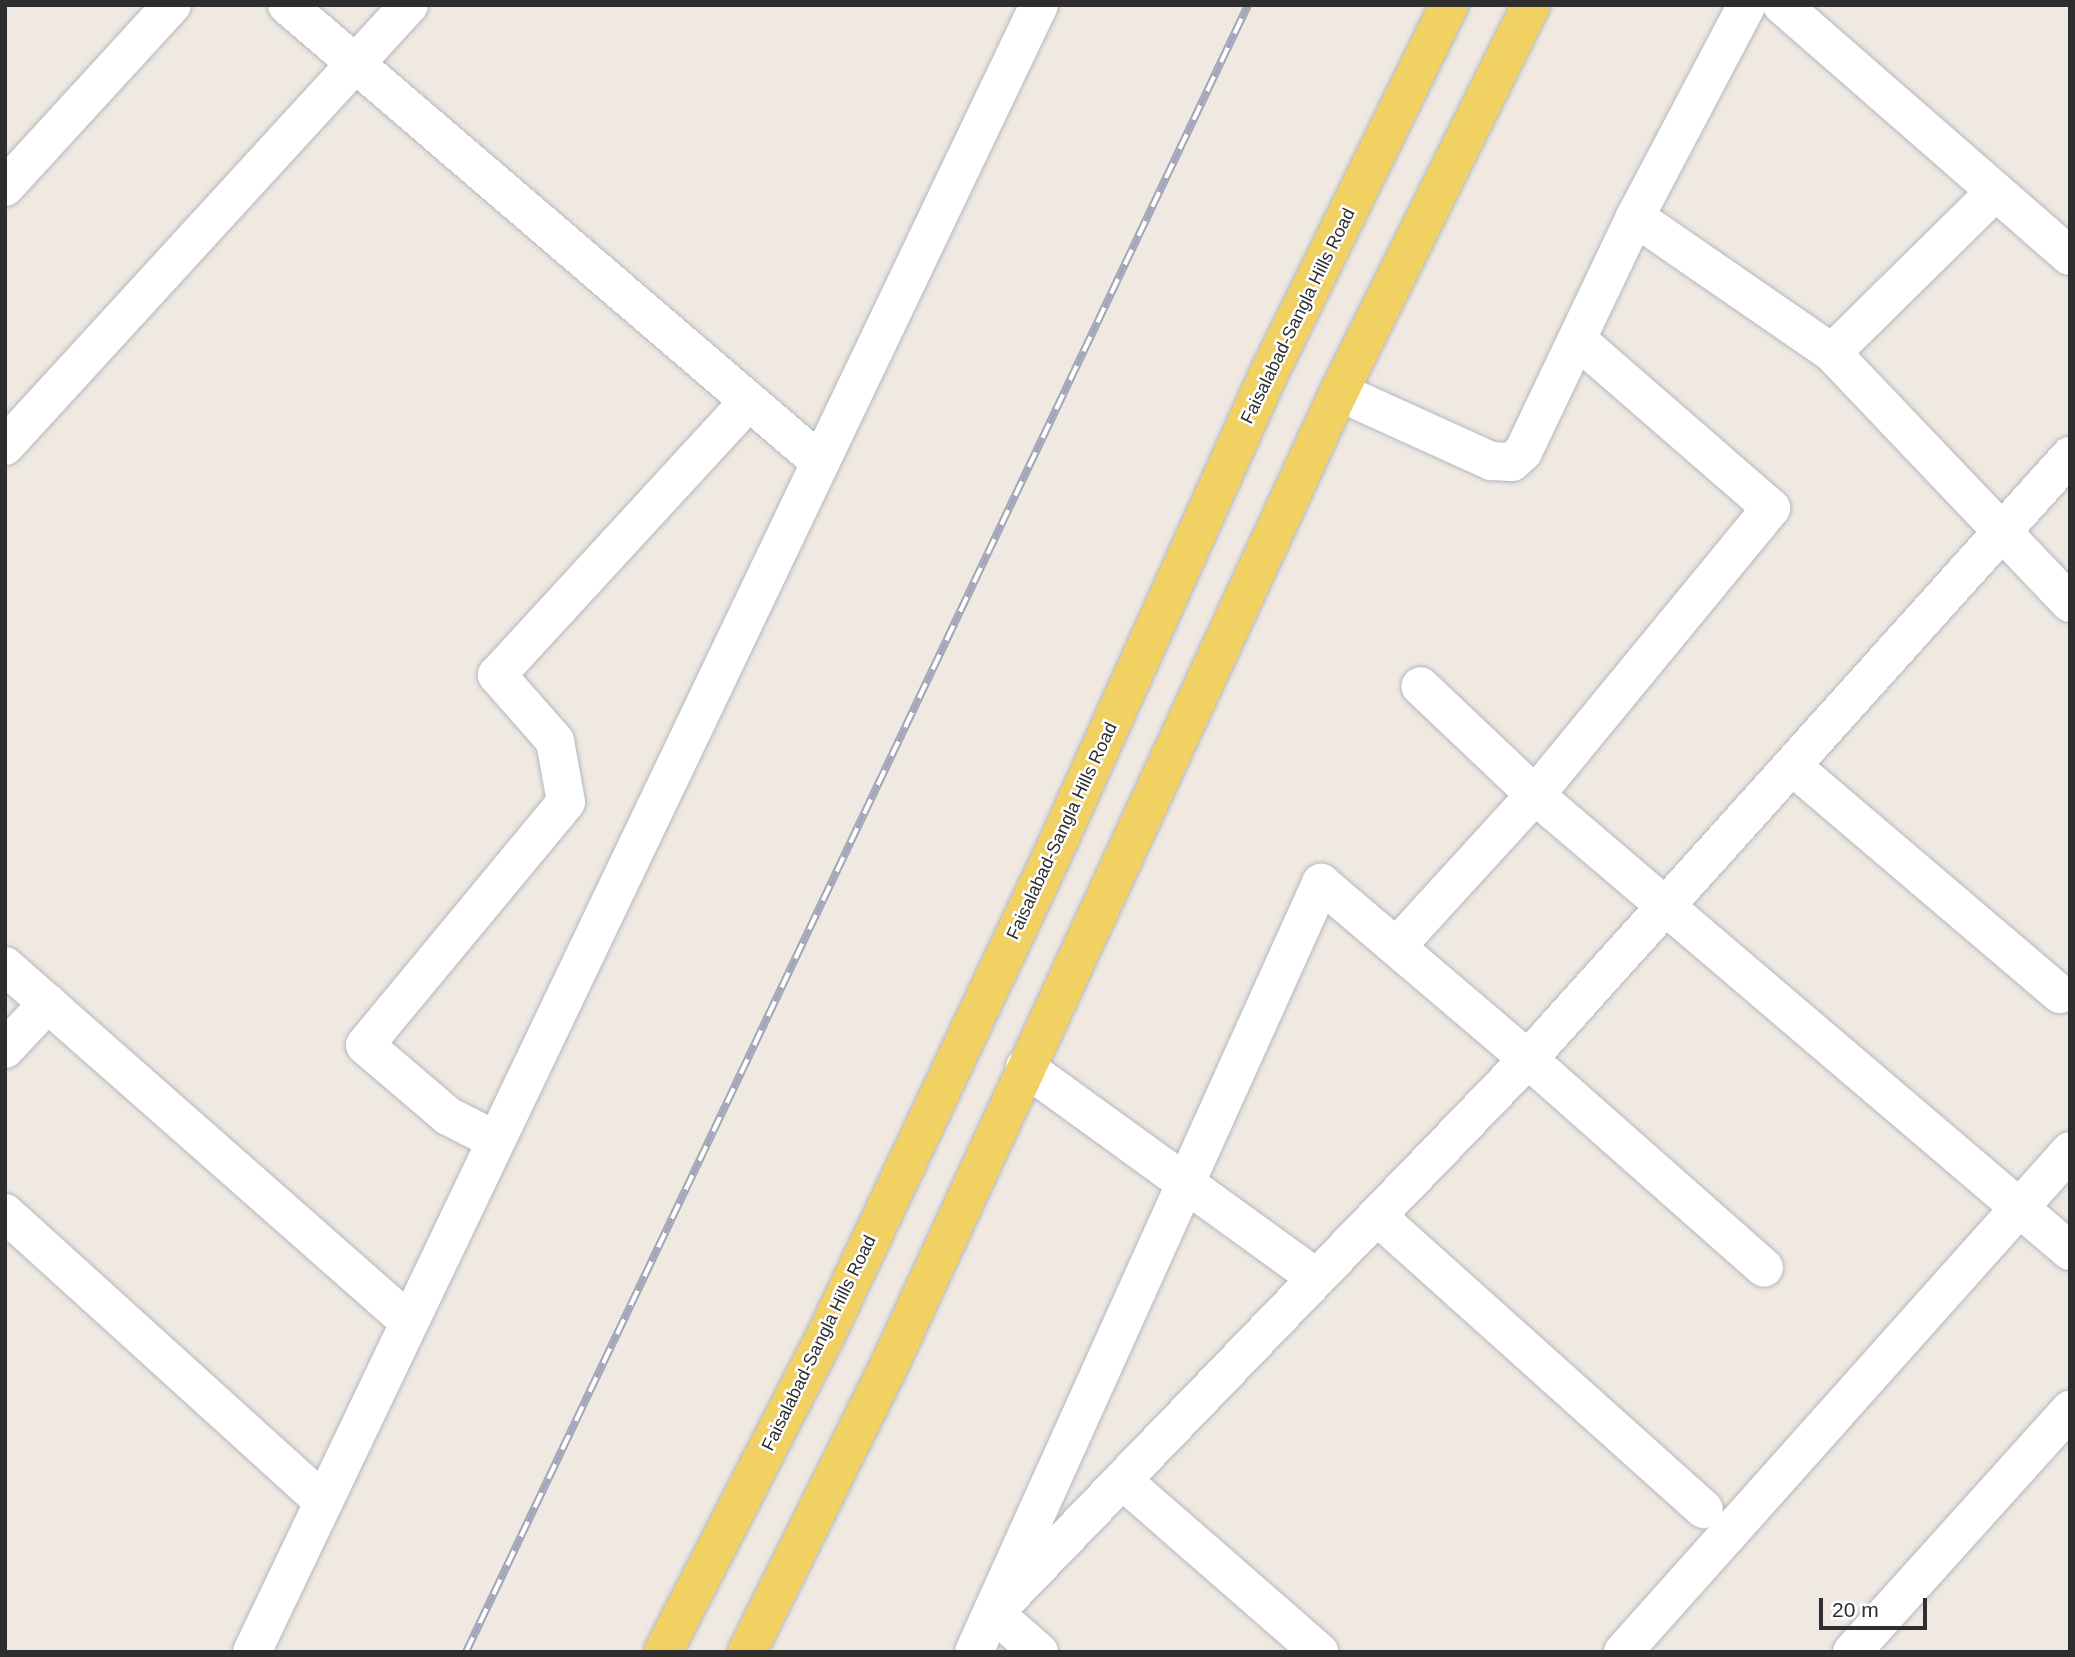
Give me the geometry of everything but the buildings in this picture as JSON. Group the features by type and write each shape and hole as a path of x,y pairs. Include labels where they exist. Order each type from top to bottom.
{"main road":[{"name":"Faisalabad-Sangla Hills Road","path":"663,1652 826,1335 1051,858 1269,373 1449,5"},
{"path":"747,1652 888,1368 1339,392 1531,5"}],"street":[{"path":"5,187 172,5"},
{"path":"287,5 821,462"},
{"path":"5,446 409,5"},
{"path":"252,1652 494,1139 1039,5"},
{"path":"1339,392 1491,461 1512,462 1523,452 1580,342 1635,218 1747,5"},
{"path":"1782,5 2070,256"},
{"path":"1832,353 1995,192"},
{"path":"1635,218 1832,353 2070,603"},
{"path":"1396,947 1535,795 1771,508 1580,342"},
{"path":"494,1139 448,1116 365,1045 566,802 555,741 497,675 749,401"},
{"path":"994,1613 1528,1059 2070,456"},
{"path":"1420,686 1535,795 1668,904 2070,1251"},
{"path":"1792,766 2060,994"},
{"path":"974,1652 994,1613 1321,883 1528,1059 1763,1268"},
{"path":"5,966 408,1321"},
{"path":"5,1049 48,1003"},
{"path":"1026,1067 1317,1278"},
{"path":"1623,1652 2070,1152"},
{"path":"5,1213 324,1502"},
{"path":"1377,1216 1704,1509"},
{"path":"1852,1652 2070,1410"},
{"path":"1122,1480 1320,1652"},
{"path":"994,1613 1039,1652"}],"railway":[{"path":"466,1652 1248,5"}]}
